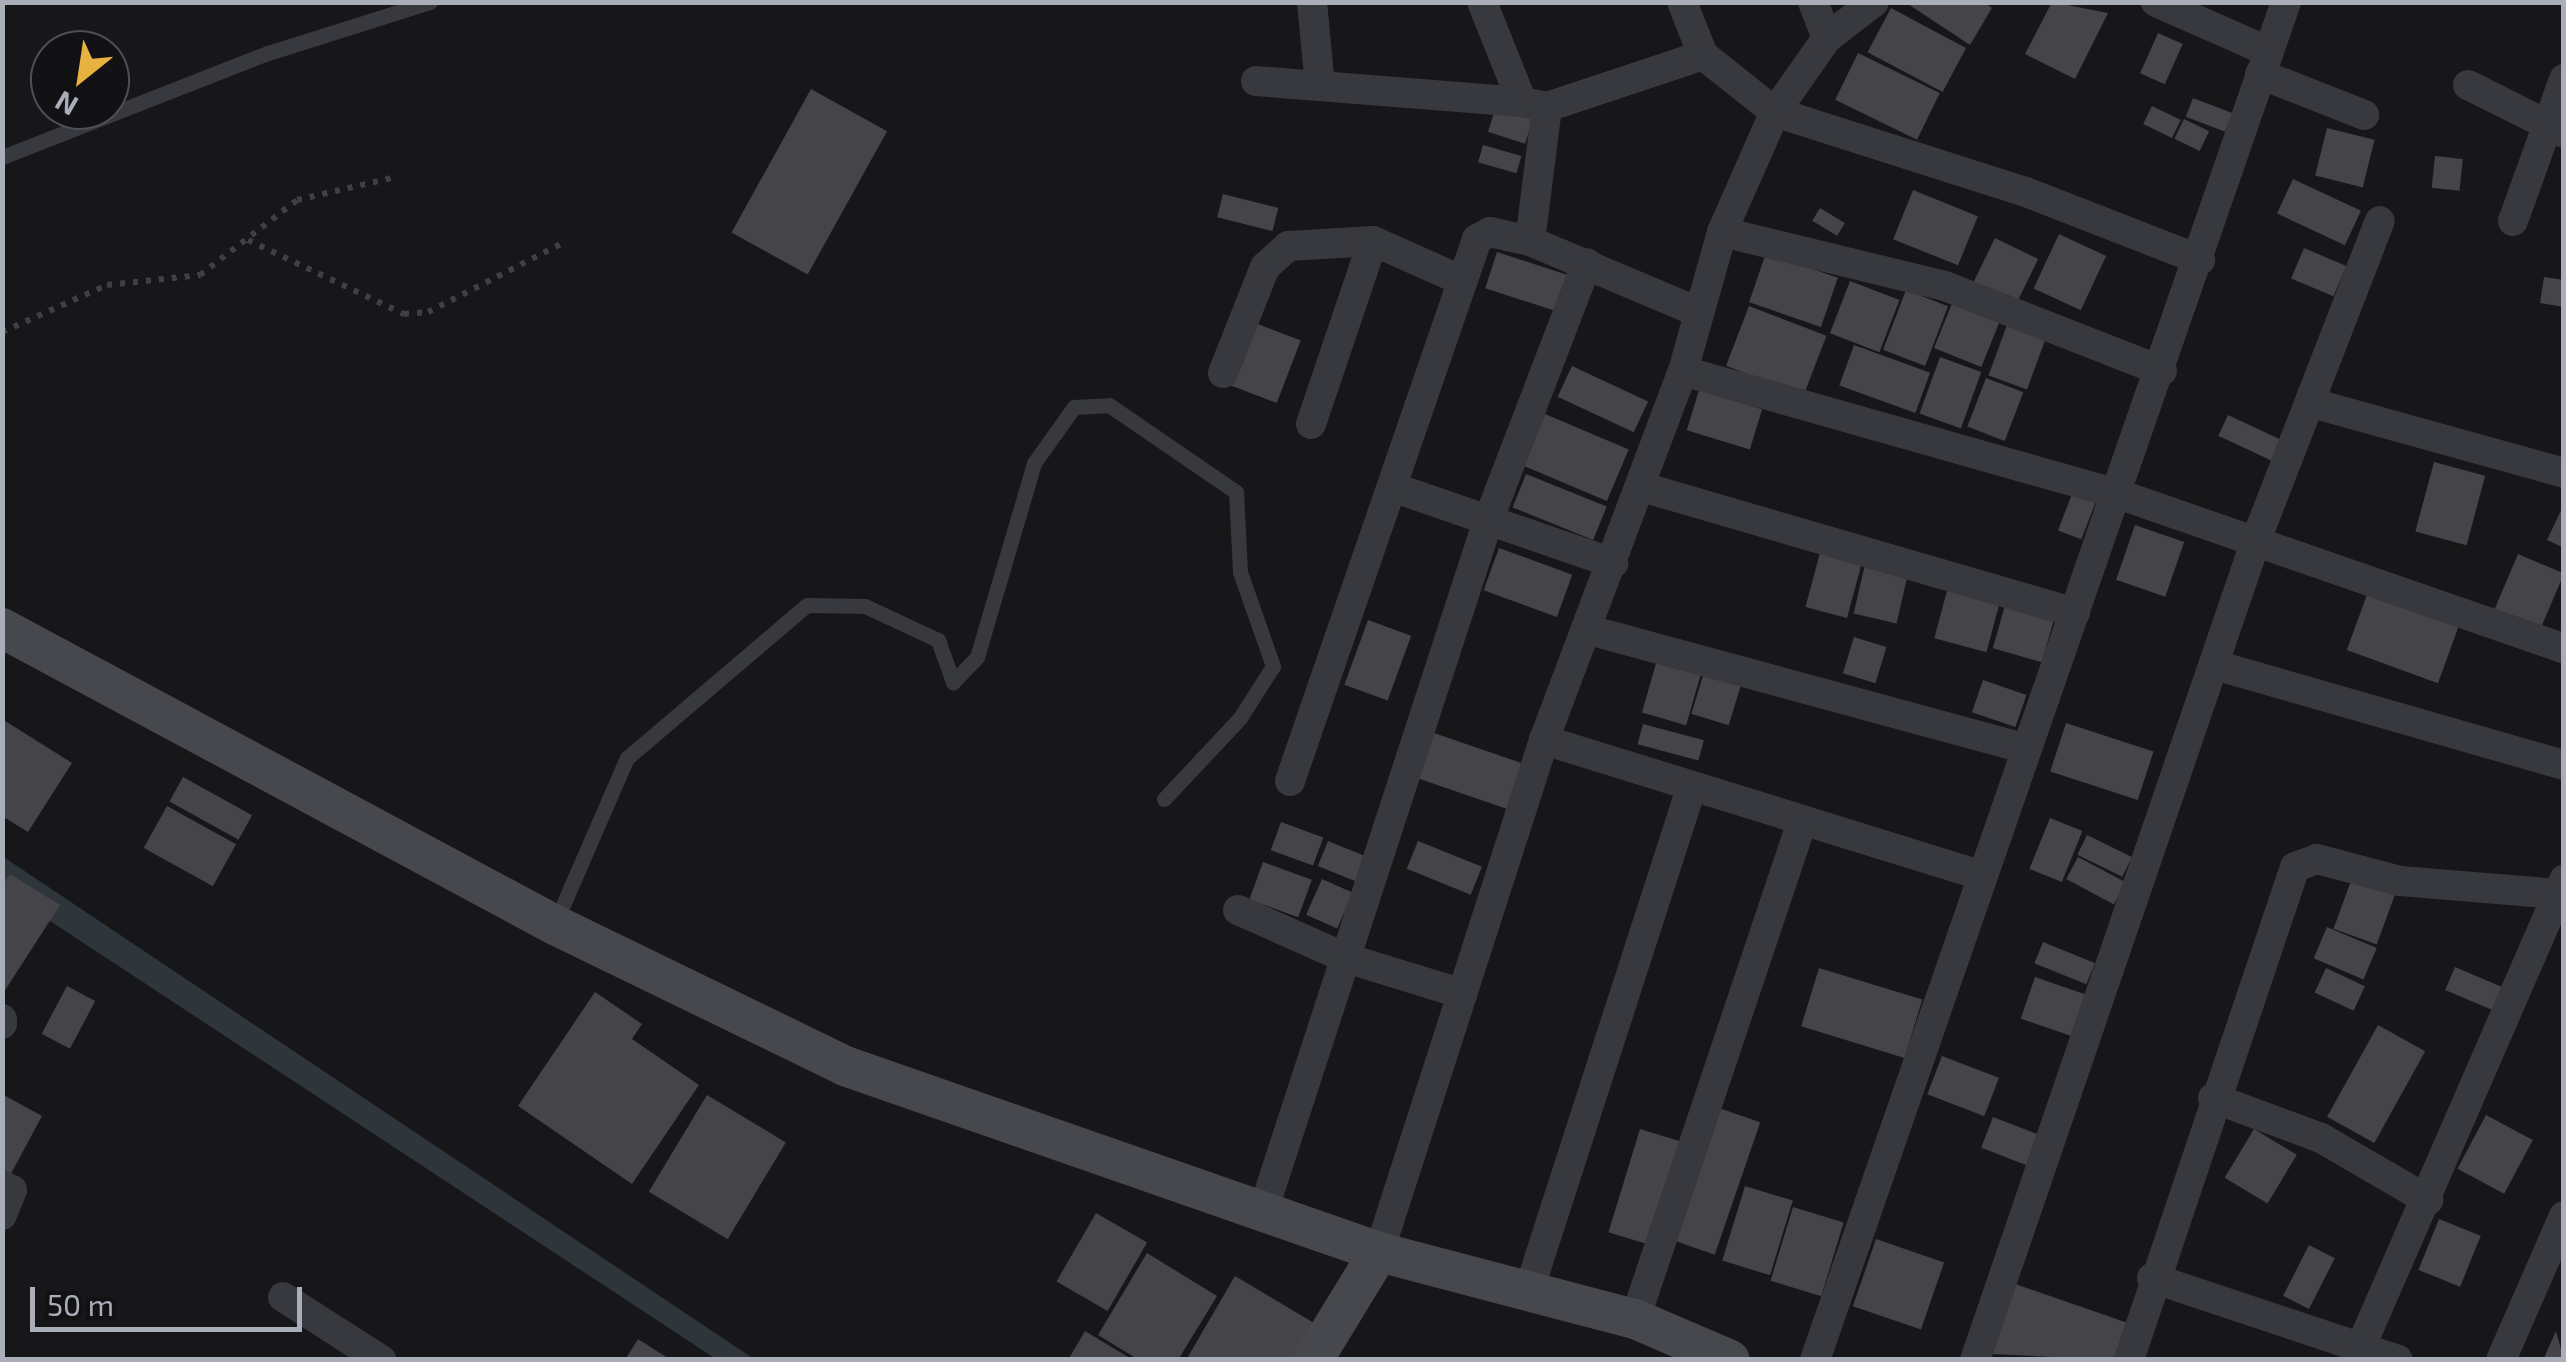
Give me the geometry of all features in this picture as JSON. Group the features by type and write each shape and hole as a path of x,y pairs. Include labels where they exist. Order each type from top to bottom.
{"main road":[{"path":"2,628 555,925 845,1066 1379,1252 1635,1320 1730,1360"},
{"path":"1314,1360 1379,1252"}],"street":[{"path":"1312,2 1320,86"},
{"path":"1482,2 1535,104 1530,241"},
{"path":"1682,2 1703,55 1776,112 2200,260"},
{"path":"1813,2 1827,38"},
{"path":"1379,1252 1544,740 1589,630 1683,372 1722,232 1776,112 1827,38 1874,2"},
{"path":"2156,2 2364,115"},
{"path":"1815,1360 2026,749 2122,496 2286,2"},
{"path":"1256,81 1535,104 1703,55"},
{"path":"2513,221 2555,130 2564,79"},
{"path":"2468,85 2555,130"},
{"path":"1975,1360 2256,540 2380,221"},
{"path":"1722,232 1945,286 2162,371"},
{"path":"1290,782 1482,233 1530,241 1698,312"},
{"path":"1223,373 1276,251 1373,241 1463,281"},
{"path":"1311,424 1373,241"},
{"path":"1263,1210 1488,521 1586,263"},
{"path":"1683,372 2122,496 2564,648"},
{"path":"2312,404 2564,473"},
{"path":"1642,487 2076,613"},
{"path":"1395,488 1613,563"},
{"path":"1589,630 2026,749"},
{"path":"2215,665 2564,765"},
{"path":"1544,740 1801,825 1982,876"},
{"path":"1528,1293 1691,789"},
{"path":"1635,1320 1801,825"},
{"path":"2129,1360 2152,1278 2295,867 2317,859 2400,881 2561,887 2428,1200 2358,1353"},
{"path":"1238,910 1346,958 1463,994"},
{"path":"2213,1098 2321,1138 2428,1200"},
{"path":"2,1185 12,1190 2,1215"},
{"path":"2501,1360 2564,1216"},
{"path":"2152,1278 2358,1353 2398,1360"},
{"path":"282,1297 381,1360"}],"lane":[{"path":"2,157 268,54 430,2"},
{"path":"555,925 627,758 807,606 865,606 938,640 953,682 977,657 1034,463 1074,407 1109,405 1236,492 1240,572 1273,666 1240,718 1164,800"}],"path":[{"path":"2,332 107,285 200,275 296,200 396,177"},
{"path":"248,240 404,314 428,312 562,243"}],"shaded area":[{"path":"2,856 754,1359 716,1359 3,890"}],"building":[{"path":"1905,2 1983,2 1992,8 1970,45"},
{"path":"2052,2 2108,13 2075,79 2025,54"},
{"path":"1891,8 1966,48 1943,92 1868,52"},
{"path":"2158,33 2183,44 2165,84 2140,73"},
{"path":"1858,53 1940,93 1917,140 1835,100"},
{"path":"811,89 887,131 808,275 731,232"},
{"path":"2193,98 2232,113 2225,132 2186,117"},
{"path":"2152,106 2181,120 2172,138 2143,124"},
{"path":"1496,107 1533,119 1525,144 1488,132"},
{"path":"2184,119 2209,131 2200,151 2174,139"},
{"path":"2327,128 2375,140 2363,187 2315,176"},
{"path":"1483,145 1521,156 1516,173 1478,162"},
{"path":"2435,156 2463,159 2460,191 2432,188"},
{"path":"2293,179 2361,211 2345,245 2277,213"},
{"path":"1913,190 1978,216 1958,265 1893,239"},
{"path":"1223,194 1278,208 1273,231 1217,217"},
{"path":"1820,208 1845,223 1837,236 1812,221"},
{"path":"2059,234 2106,256 2081,310 2034,288"},
{"path":"1995,238 2038,259 2014,308 1971,287"},
{"path":"2304,248 2346,266 2333,296 2291,278"},
{"path":"1497,252 1573,277 1561,313 1485,288"},
{"path":"1766,253 1838,278 1821,327 1749,302"},
{"path":"2544,277 2564,280 2564,307 2540,303"},
{"path":"1850,281 1899,300 1879,352 1830,333"},
{"path":"1906,290 1948,306 1925,366 1883,350"},
{"path":"1955,296 2002,315 1981,367 1934,348"},
{"path":"1749,306 1826,336 1804,395 1726,366"},
{"path":"2008,322 2047,336 2027,390 1989,376"},
{"path":"1255,323 1301,341 1277,403 1231,386"},
{"path":"1854,345 1930,373 1915,413 1839,385"},
{"path":"1940,357 1981,372 1961,428 1919,413"},
{"path":"1572,366 1648,401 1634,432 1558,397"},
{"path":"1986,378 2023,392 2005,441 1967,427"},
{"path":"1699,390 1762,409 1750,449 1687,430"},
{"path":"1545,414 1629,450 1607,501 1523,466"},
{"path":"2228,415 2287,442 2277,463 2218,436"},
{"path":"2434,462 2485,476 2467,545 2415,532"},
{"path":"1526,474 1607,507 1593,540 1513,507"},
{"path":"2072,494 2095,503 2081,539 2058,530"},
{"path":"2564,504 2564,548 2547,540"},
{"path":"2135,525 2184,542 2165,597 2116,580"},
{"path":"1499,548 1572,575 1557,617 1484,590"},
{"path":"1821,549 1863,560 1847,618 1805,607"},
{"path":"2518,554 2564,574 2541,629 2495,609"},
{"path":"1866,560 1909,570 1896,623 1854,614"},
{"path":"1948,587 2000,601 1986,652 1934,638"},
{"path":"2369,589 2460,622 2438,683 2347,650"},
{"path":"2006,602 2055,616 2042,662 1993,648"},
{"path":"1368,620 1411,636 1388,701 1344,685"},
{"path":"1854,637 1887,647 1875,683 1843,673"},
{"path":"1659,653 1703,666 1686,725 1642,713"},
{"path":"1706,666 1743,677 1729,725 1691,714"},
{"path":"1983,680 2026,695 2015,727 1972,712"},
{"path":"2,719 72,763 28,832 2,816"},
{"path":"2066,723 2153,751 2138,800 2050,772"},
{"path":"1643,724 1704,740 1698,761 1638,744"},
{"path":"1434,733 1523,764 1507,809 1418,778"},
{"path":"183,777 252,815 239,840 169,801"},
{"path":"167,806 236,844 213,886 144,848"},
{"path":"2050,818 2082,831 2062,882 2029,869"},
{"path":"1281,822 1323,837 1313,866 1271,850"},
{"path":"2087,835 2132,857 2122,877 2077,855"},
{"path":"1328,841 1367,857 1357,882 1318,866"},
{"path":"1418,841 1482,867 1471,895 1407,869"},
{"path":"2078,857 2126,882 2114,904 2066,879"},
{"path":"1263,862 1312,880 1298,917 1249,900"},
{"path":"10,874 60,905 2,995 2,885"},
{"path":"2352,878 2395,894 2377,944 2334,929"},
{"path":"1322,879 1353,893 1337,928 1306,915"},
{"path":"2327,927 2377,948 2363,979 2314,958"},
{"path":"2043,942 2095,963 2086,984 2034,963"},
{"path":"2455,967 2504,988 2494,1011 2445,990"},
{"path":"1819,968 1922,1000 1904,1058 1801,1026"},
{"path":"2326,968 2365,986 2354,1011 2315,992"},
{"path":"2035,977 2088,995 2074,1037 2021,1019"},
{"path":"67,986 95,1001 70,1049 42,1034"},
{"path":"595,992 642,1024 632,1039 699,1085 632,1184 518,1106"},
{"path":"2378,1025 2425,1051 2374,1143 2327,1117"},
{"path":"1942,1056 1999,1078 1984,1116 1927,1094"},
{"path":"2,1094 42,1116 7,1181 2,1178"},
{"path":"707,1095 786,1142 728,1239 649,1192"},
{"path":"1713,1106 1760,1122 1715,1255 1667,1238"},
{"path":"2486,1115 2533,1140 2504,1194 2457,1169"},
{"path":"1993,1117 2038,1134 2026,1165 1981,1148"},
{"path":"1640,1129 1686,1143 1654,1246 1608,1232"},
{"path":"2254,1129 2297,1155 2268,1204 2225,1178"},
{"path":"1745,1186 1793,1201 1770,1275 1722,1261"},
{"path":"1793,1207 1844,1222 1821,1296 1770,1281"},
{"path":"1096,1213 1147,1242 1108,1311 1056,1281"},
{"path":"2439,1219 2481,1236 2460,1287 2418,1270"},
{"path":"1876,1239 1944,1262 1921,1330 1853,1306"},
{"path":"2309,1245 2335,1258 2309,1309 2283,1296"},
{"path":"1147,1253 1217,1296 1178,1360 1139,1360 1098,1335"},
{"path":"1235,1276 1314,1323 1292,1360 1186,1360"},
{"path":"2015,1284 2128,1323 2115,1360 1991,1354"},
{"path":"1085,1331 1133,1360 1068,1360"},
{"path":"2556,1331 2564,1360 2543,1360"},
{"path":"638,1339 671,1360 625,1360"}]}
